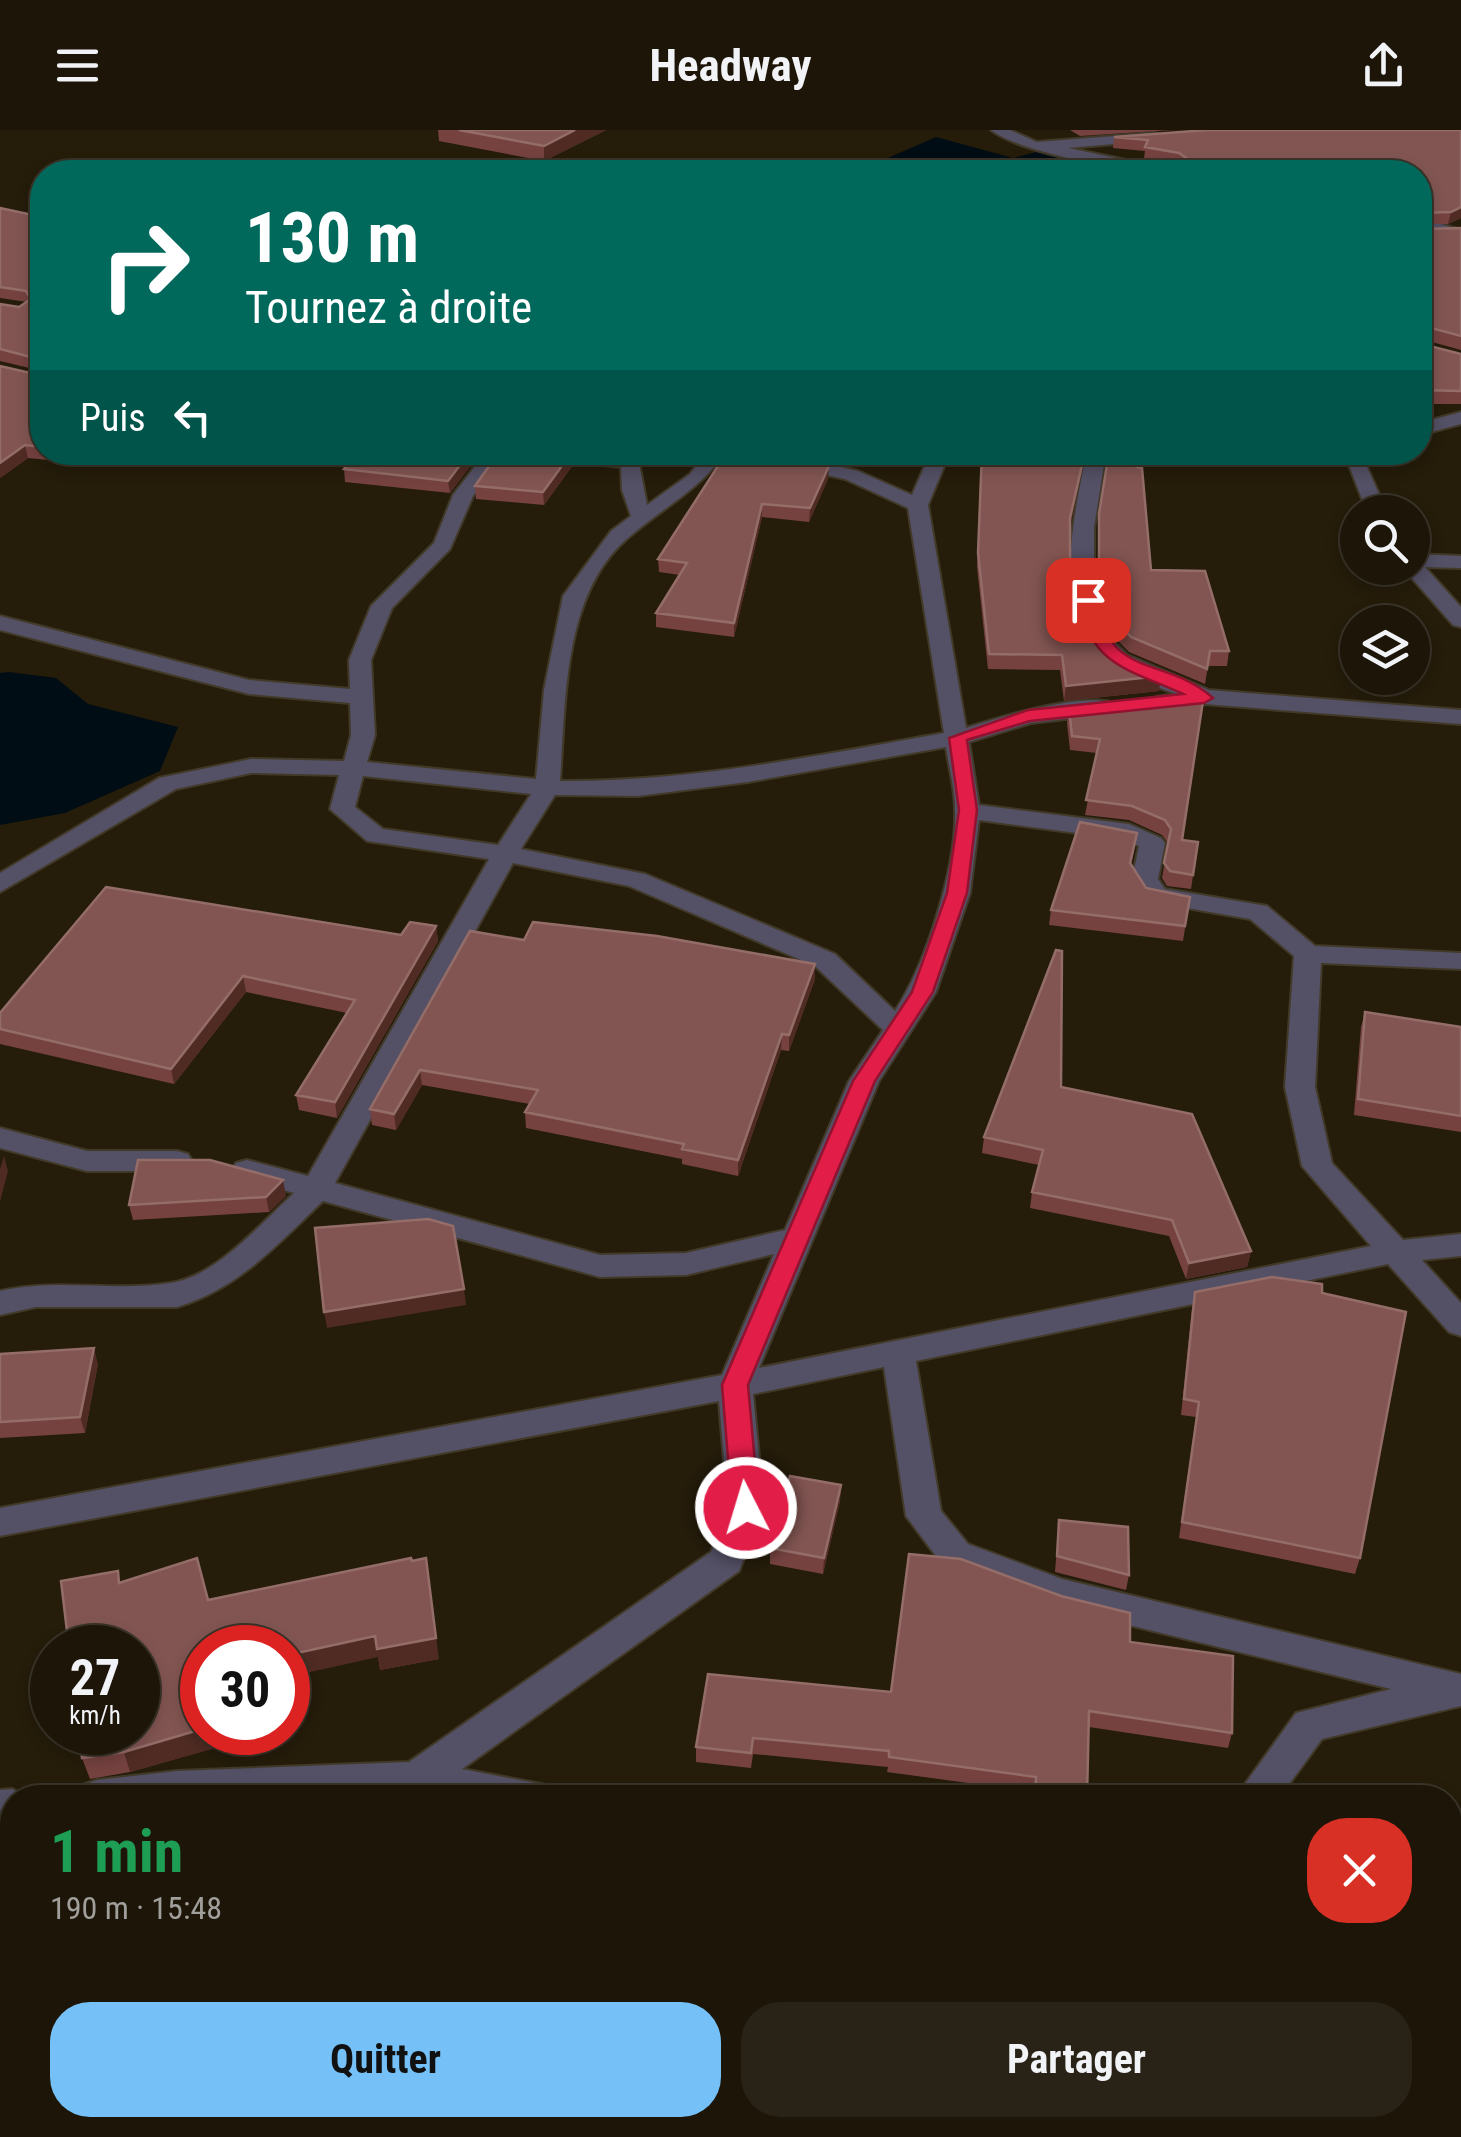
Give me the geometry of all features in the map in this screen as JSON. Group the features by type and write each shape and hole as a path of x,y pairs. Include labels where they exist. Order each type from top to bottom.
{"street":[{"path":"998,130 1035,146 1090,160"},
{"path":"1035,146 1170,136"},
{"path":"1432,226 1458,231"},
{"path":"1432,232 1458,231"},
{"path":"1432,427 1461,418"},
{"path":"1432,435 1447,440"},
{"path":"486,465 463,496 443,545 382,606 360,660 363,735 342,808 376,836 505,854 636,880 825,960 900,1030"},
{"path":"631,465 632,490 641,515"},
{"path":"0,1303 36,1295 176,1295 233,1268 316,1190 505,854 547,788 555,690 574,596 618,535 711,465"},
{"path":"800,465 851,475 918,505"},
{"path":"414,1785 726,1562 746,1508 735,1385 864,1081 922,992 957,893 968,810 918,505 935,465"},
{"path":"1094,465 1086,504 1083,570 1092,630 1112,655 1204,698"},
{"path":"1357,465 1370,495"},
{"path":"1430,563 1461,562"},
{"path":"1430,584 1461,620"},
{"path":"0,623 249,688 362,697"},
{"path":"0,884 168,783 252,766 352,768 547,788 638,789 958,738 1028,716 1204,698 1461,717"},
{"path":"968,810 1129,832 1152,843 1145,879 1156,894 1258,912 1308,954 1461,961"},
{"path":"1308,954 1300,1087 1317,1166 1461,1324"},
{"path":"0,1138 87,1160 214,1162 600,1266 686,1264 798,1238"},
{"path":"0,1522 735,1385 1396,1252 1461,1245"},
{"path":"898,1352 924,1516 955,1554 1059,1593 1461,1690"},
{"path":"1265,1785 1310,1725 1461,1690"}],"shaded area":[{"path":"936,137 1013,158 1037,152 1072,160 883,160"},
{"path":"0,673 56,678 88,704 178,727 160,771 65,813 0,825"}],"building":[{"path":"459,130 575,130 544,146"},
{"path":"1207,130 1461,130 1461,207 1451,212 1432,213 1432,160 1189,160 1179,153 1145,147 1148,140 1114,137"},
{"path":"0,208 30,214 30,297 26,291 0,287"},
{"path":"1461,228 1461,336 1432,328 1432,229"},
{"path":"30,300 30,357 0,349 0,304 19,307"},
{"path":"1432,347 1461,354 1461,391 1432,390"},
{"path":"0,366 30,373 30,446 25,445 0,463"},
{"path":"347,465 460,465 448,481 344,469"},
{"path":"490,465 563,465 543,492 475,486"},
{"path":"719,465 829,466 810,508 762,504 734,623 656,613 687,563 658,559"},
{"path":"981,465 1082,465 1070,518 1070,575 1075,602 1086,626 1104,648 1129,664 1161,676 1066,686 1062,655 989,654 978,553"},
{"path":"1107,465 1142,468 1151,570 1205,571 1229,651 1210,651 1207,669 1131,637 1112,618 1099,571 1099,514"},
{"path":"1204,694 1182,840 1198,842 1193,875 1170,871 1164,863 1171,829 1165,820 1132,806 1086,800 1100,739 1072,736 1069,709"},
{"path":"1080,822 1137,833 1130,863 1146,888 1190,897 1185,926 1051,910"},
{"path":"106,887 401,935 410,922 436,926 335,1102 296,1095 355,1000 243,976 171,1069 0,1029 0,1013"},
{"path":"533,922 657,936 815,964 789,1035 782,1034 738,1160 682,1149 684,1144 525,1112 538,1090 420,1070 394,1114 370,1109 470,931 524,940"},
{"path":"1056,950 1062,951 1061,1087 1192,1114 1251,1251 1189,1263 1172,1220 1032,1192 1043,1150 984,1137"},
{"path":"1365,1012 1461,1027 1461,1116 1358,1099"},
{"path":"138,1160 210,1160 283,1180 266,1197 129,1205"},
{"path":"428,1219 453,1226 464,1289 324,1312 315,1228"},
{"path":"1272,1277 1322,1284 1322,1293 1406,1312 1360,1558 1182,1522 1199,1402 1184,1399 1195,1292"},
{"path":"94,1348 80,1417 0,1422 0,1354"},
{"path":"790,1476 841,1485 824,1558 770,1548"},
{"path":"1059,1520 1128,1527 1129,1575 1057,1556"},
{"path":"909,1554 961,1559 1061,1596 1130,1613 1130,1642 1233,1656 1232,1733 1089,1711 1087,1785 1036,1785 1036,1777 889,1757 889,1751 753,1738 751,1753 696,1747 708,1674 891,1692"},
{"path":"197,1558 208,1600 426,1558 436,1638 377,1649 375,1636 310,1650 310,1625 180,1625 180,1735 160,1741 160,1625 66,1625 61,1581 118,1571 119,1583"}],"route":[{"path":"746,1508 735,1385 864,1081 922,992 957,893 968,810 958,738 1028,716 1204,698 1112,655 1092,630 1088,600"}]}
